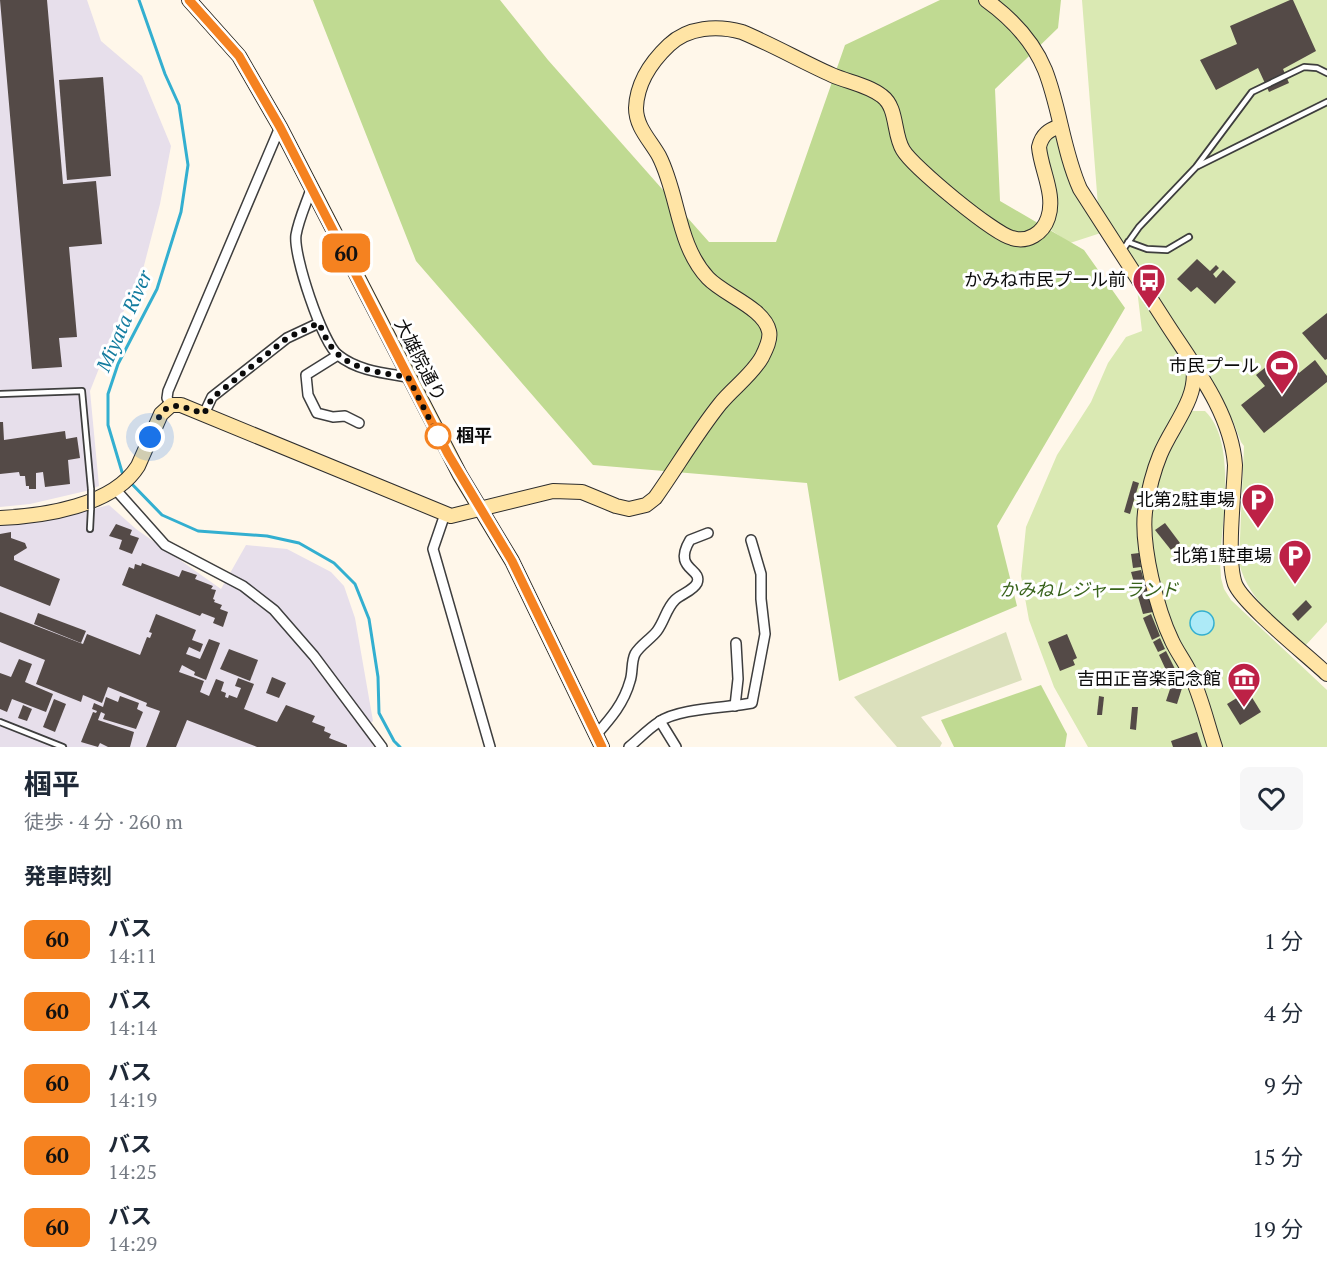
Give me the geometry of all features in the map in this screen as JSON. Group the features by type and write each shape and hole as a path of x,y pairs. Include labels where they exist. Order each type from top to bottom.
{"street":[{"name":"大雄院通り","path":"189,0 239,56 280,127 460,475 512,561 599,741"},
{"path":"986,0 1007,16 1035,50 1045,70 1067,157 1080,189 1124,248 1227,425 1234,450 1235,465 1232,563 1236,587 1254,607 1327,674"},
{"path":"0,518 55,512 101,497 118,488 133,474 156,421 171,405 181,405 204,414 444,514 459,515 553,491 582,492 629,509 646,505 655,498 695,437 721,402 761,358 768,344 769,331 762,317 708,278 690,250 664,168 637,119 637,96 652,63 672,41 698,30 728,28 756,38 830,74 883,96 891,108 902,149 908,158 959,202 989,225 1012,238 1026,239 1035,236 1045,226 1049,217 1051,204 1039,147 1041,138 1047,132 1060,126"},
{"path":"171,405 167,398 168,391 280,127"},
{"path":"312,186 296,235 296,252 319,323 331,347 338,355 368,370 408,377"},
{"path":"204,414 212,398 220,391 287,338 319,323"},
{"path":"338,355 306,375 308,395 317,413 333,417 345,416 359,423"},
{"path":"1193,365 1194,383 1159,456 1148,499 1145,530 1149,561 1162,614 1171,639 1195,685 1215,747"},
{"path":"1185,404 1195,399 1203,399 1217,408"},
{"path":"118,488 165,545 243,586 274,610 314,656 382,747"},
{"path":"444,514 433,549 490,747"},
{"path":"599,741 621,704 631,680 635,655 656,633 665,619 666,610 696,585 698,580 685,564 684,555 690,540 708,533"},
{"path":"629,747 660,721 688,713 752,703 765,634 761,574 751,540"},
{"path":"735,706 738,679 736,643"},
{"path":"660,721 676,747"}],"lane":[{"path":"1124,248 1139,227 1196,167 1252,92 1304,67 1317,68 1327,73"},
{"path":"1196,167 1327,102"},
{"path":"1124,248 1167,250 1189,237"},
{"path":"0,394 82,391 91,489 90,529"},
{"path":"0,722 63,747"}],"shaded area":[{"path":"0,0 87,0 101,41 142,76 171,146 160,204 141,277 115,328 90,391 99,486 30,504 0,507"},
{"path":"109,505 136,529 221,589 246,545 287,549 331,572 344,586 355,618 373,721 363,730 374,747 0,747 0,525 43,522"}],"green space":[{"path":"313,0 500,0 548,60 709,242 776,242 845,45 940,0 1061,0 1058,28 995,89 1000,201 1084,250 1125,308 997,526 1017,606 839,681 807,483 593,465 416,261"},
{"path":"1082,0 1327,0 1327,622 1305,646 1265,608 1243,575 1239,562 1244,446 1233,421 1098,206"},
{"path":"1053,129 1107,231 1070,243 1045,226 1041,138"},
{"name":"かみねレジャーランド","path":"1137,289 1189,370 1186,392 1191,411 1205,411 1215,424 1221,441 1225,504 1220,562 1224,589 1231,600 1327,690 1327,747 1088,747 1054,687 1029,620 1021,576 1026,527 1057,455 1091,402 1108,363 1126,337 1142,331"},
{"path":"1006,632 1022,680 921,717 942,743 940,747 897,747 854,697"},
{"path":"1041,685 1067,734 1065,747 954,747 941,720"}],"water":[{"path":"1202,611 1211,614 1214,623 1211,632 1202,635 1193,632 1190,623 1193,614"}],"building":[{"path":"0,0 47,0 63,184 96,181 102,244 69,247 77,337 59,338 62,367 32,369"},
{"path":"1293,0 1316,51 1283,69 1289,83 1269,92 1258,68 1216,90 1200,60 1237,44 1230,26"},
{"path":"103,77 111,176 67,180 59,80"},
{"path":"1197,259 1210,271 1216,265 1219,268 1213,274 1216,278 1223,270 1236,282 1215,304 1197,287 1191,292 1177,279"},
{"path":"1327,313 1327,359 1325,360 1302,333"},
{"name":"市民プール","path":"1282,354 1299,373 1315,360 1327,376 1327,382 1264,433 1241,405 1265,386 1256,375"},
{"path":"0,422 3,422 4,440 65,431 66,439 77,437 80,458 68,460 70,484 45,487 43,472 36,473 36,489 29,489 29,486 26,486 25,476 20,476 19,472 0,474"},
{"path":"1133,481 1139,483 1130,514 1124,512"},
{"path":"1165,523 1180,543 1171,550 1155,530"},
{"path":"116,524 132,530 130,535 139,538 132,554 119,549 122,540 109,536"},
{"path":"11,532 11,538 25,543 27,548 14,556 14,560 60,579 50,606 0,586 0,534"},
{"path":"1139,553 1141,567 1133,568 1131,554"},
{"path":"142,563 179,577 182,570 197,575 195,579 213,586 211,589 216,590 214,602 222,605 220,609 228,612 223,627 213,623 215,618 202,613 200,616 122,585 129,567 134,569 135,564 141,566"},
{"path":"1141,570 1153,612 1143,614 1131,572"},
{"path":"1306,600 1312,607 1298,621 1292,614"},
{"path":"0,612 83,644 87,634 140,655 147,637 150,638 152,633 149,632 156,614 196,630 192,640 203,644 200,652 189,647 186,654 200,659 209,639 220,643 206,680 194,675 195,672 182,665 179,672 204,681 200,692 209,696 216,679 224,682 221,691 226,693 225,697 228,698 229,695 237,698 241,688 235,686 238,678 254,684 244,709 277,722 286,705 315,716 312,722 325,727 324,731 331,734 329,738 347,747 257,747 187,720 176,747 146,747 160,711 146,706 147,703 108,687 102,703 83,695 81,702 36,684 45,660 0,642"},
{"path":"38,613 86,631 81,643 34,624"},
{"path":"1151,614 1160,636 1152,640 1143,618"},
{"path":"1067,634 1077,658 1073,660 1075,665 1060,671 1048,642"},
{"path":"1160,638 1165,649 1158,652 1153,642"},
{"path":"229,649 258,660 250,681 220,669"},
{"path":"1166,651 1183,685 1177,704 1166,701 1172,683 1159,655"},
{"path":"19,659 32,664 25,682 53,694 46,712 12,699 7,712 0,709 0,673 11,677"},
{"path":"272,677 286,683 279,698 266,693"},
{"name":"吉田正音楽記念館","path":"1248,691 1261,712 1240,725 1227,704"},
{"path":"120,696 139,703 137,709 143,712 136,729 103,719 105,714 101,712 98,720 134,732 130,747 108,747 100,743 98,747 81,742 93,712 97,711 92,709 94,703 103,707 106,697 118,702"},
{"path":"1099,696 1104,697 1102,715 1097,715"},
{"path":"54,699 66,704 55,732 43,727"},
{"path":"23,705 32,709 27,721 18,718"},
{"path":"1132,707 1138,707 1136,730 1130,729"},
{"path":"1197,732 1202,747 1173,747 1171,741"}],"waterway":[{"name":"Miyata River","path":"125,476 108,425 108,394 118,364 157,289 181,212 188,165 179,105 165,74 139,0"},
{"name":"Miyata River","path":"129,481 162,515 198,531 267,536 299,543 334,563 355,584 369,619 378,677 379,713 394,741 400,747"}],"bus line":[{"name":"60","path":"189,0 239,56 280,127 448,454 512,561 602,747"}],"place":[{"name":"かみね市民プール前","path":"1149,309"},
{"name":"市民プール","path":"1282,395"},
{"name":"椢平","path":"438,436"},
{"name":"北第2駐車場","path":"1258,529"},
{"name":"北第1駐車場","path":"1295,585"},
{"name":"吉田正音楽記念館","path":"1244,708"}],"route":[{"path":"150,437 156,421 171,405 181,405 204,414 212,398 287,338 319,323 331,347 338,355 368,370 408,377 438,436"}]}
